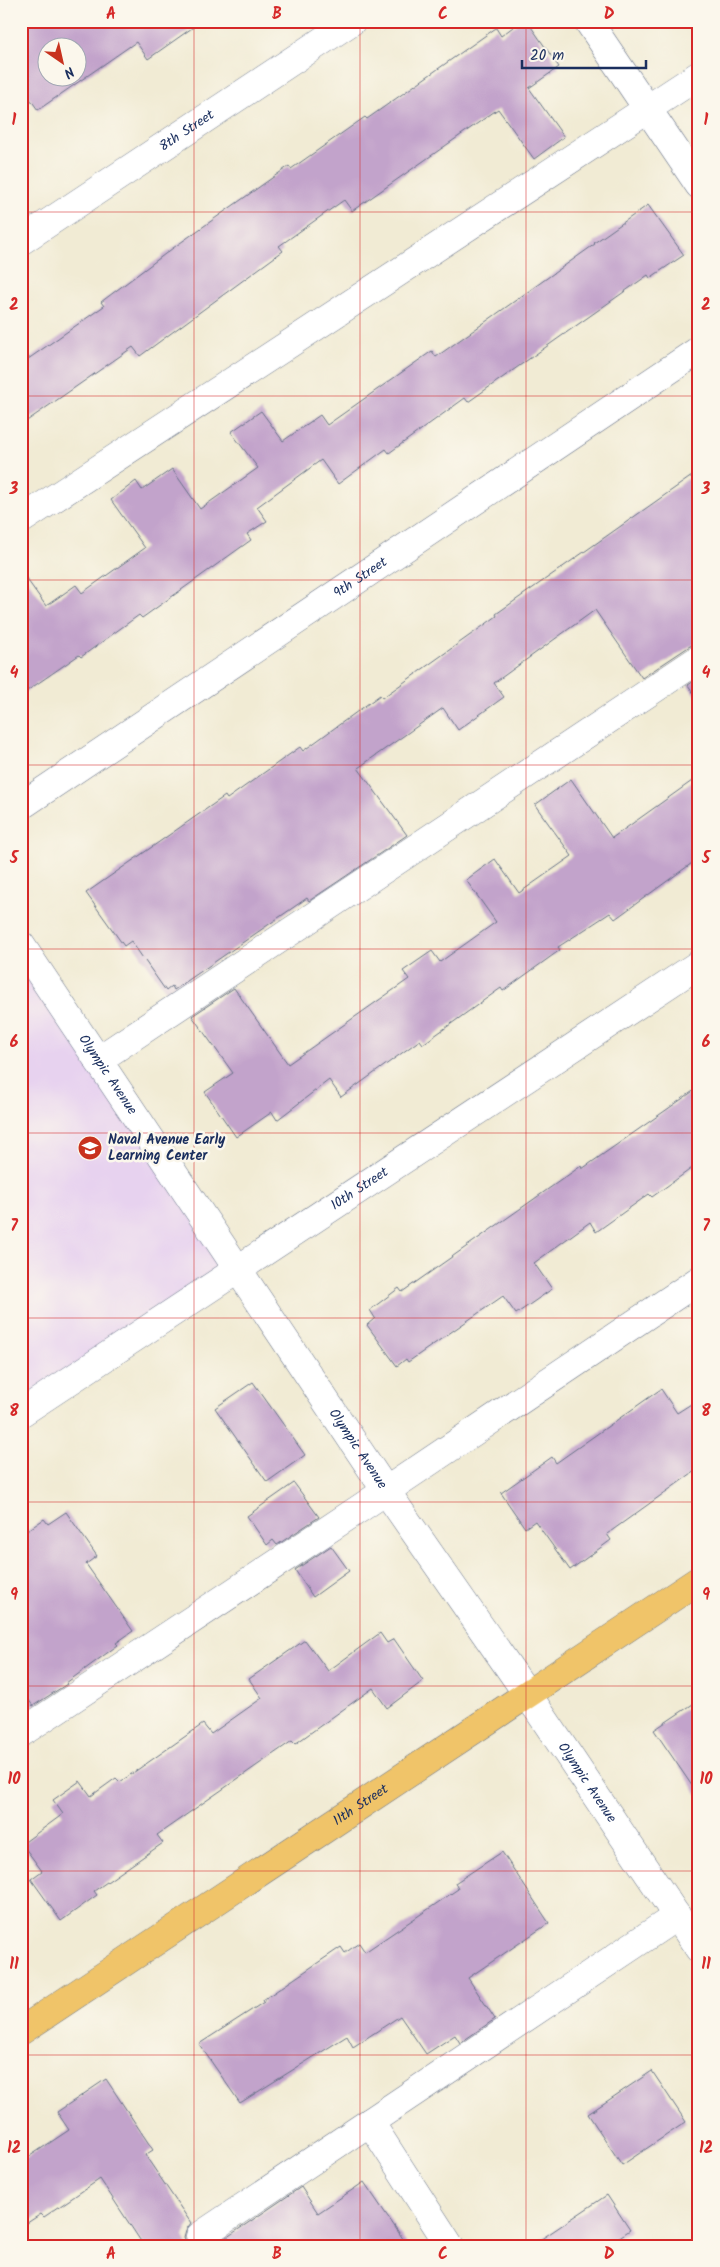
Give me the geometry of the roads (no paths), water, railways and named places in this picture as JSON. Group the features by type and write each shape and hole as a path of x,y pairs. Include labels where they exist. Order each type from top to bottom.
{"main road":[{"name":"11th Street","path":"21,2031 699,1580"}],"street":[{"name":"8th Street","path":"21,241 352,21"},
{"path":"588,21 699,185"},
{"path":"21,520 699,75"},
{"name":"9th Street","path":"21,806 699,350"},
{"path":"98,1060 699,659"},
{"name":"Olympic Avenue","path":"21,945 386,1491 528,1695 699,1949"},
{"name":"10th Street","path":"21,1413 238,1267 699,964"},
{"path":"21,1733 386,1491 699,1280"},
{"path":"200,2236 677,1916"},
{"path":"370,2122 450,2246"}],"place":[{"name":"Naval Avenue Early Learning Center","path":"90,1148"}]}
